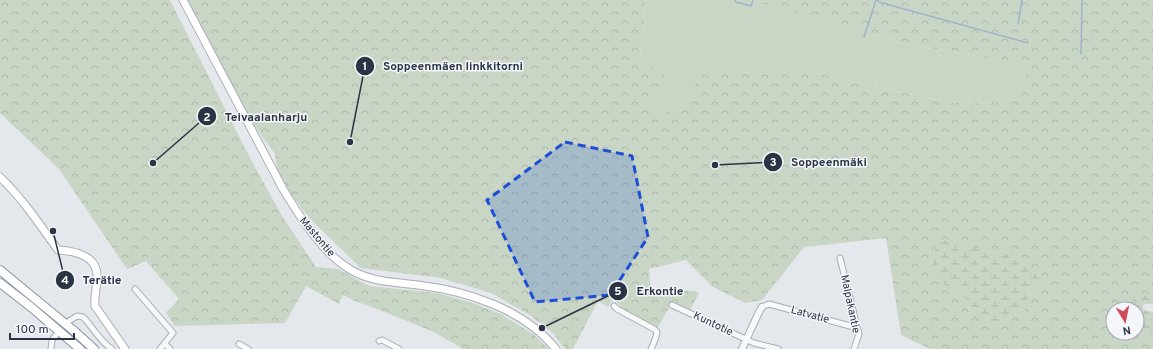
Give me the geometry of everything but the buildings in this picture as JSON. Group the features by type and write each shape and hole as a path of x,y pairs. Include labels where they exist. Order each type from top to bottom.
{"highway":[{"path":"0,270 94,349"},
{"path":"0,283 31,306 80,349"}],"main road":[{"name":"Mastontie","path":"183,0 283,189 296,211 334,257 350,269 367,277 445,289 492,304 510,312 526,322 556,349"},
{"path":"0,177 26,206 58,250 82,255 94,263 98,275 94,301 95,306 124,348"}],"street":[{"name":"Malpakantie","path":"840,258 859,334 854,349"},
{"path":"135,289 173,333 160,349"},
{"name":"Latvatie","path":"762,306 769,304 857,327"},
{"name":"Kuntotie","path":"672,305 754,343 778,349"},
{"path":"614,306 657,332 656,340 651,349"},
{"path":"742,349 762,306"},
{"path":"69,321 77,316 83,317 107,346 112,349"},
{"path":"51,349 52,340 57,334"},
{"path":"379,341 382,340 399,349"},
{"path":"165,344 170,349"},
{"path":"239,344 248,349"}],"highlighted area":[{"path":"565,142 632,156 648,237 610,295 535,302 487,200"}],"green space":[{"path":"0,0 170,0 249,156 282,216 316,267 338,269 369,286 437,293 473,303 501,314 533,334 549,349 463,349 434,332 343,295 339,304 306,286 285,323 175,326 166,313 179,299 146,261 127,269 59,169 0,113"},
{"path":"187,0 646,0 640,59 666,77 649,106 662,115 684,102 701,75 721,72 763,74 791,68 952,103 1007,102 1031,69 1016,63 907,44 750,0 1153,0 1153,304 1145,304 1145,301 1105,301 1105,341 1145,341 1145,310 1153,312 1153,349 930,349 901,335 886,238 804,247 762,300 745,303 713,287 686,260 649,269 651,290 695,291 699,293 690,310 672,302 657,329 621,309 615,300 611,301 608,307 598,301 573,349 565,349 554,334 528,314 491,293 441,278 361,268 310,219 278,177 275,154 250,119","holes":["945,240 958,244 1039,282 1028,296 970,315 966,299 958,289 932,268 936,245"]},
{"path":"646,0 750,0 907,44 1016,63 1032,69 1007,102 952,103 791,68 763,74 721,72 702,75 684,102 662,116 649,106 640,60"},
{"path":"945,240 1002,254 1025,263 1038,271 1039,282 1028,296 1027,308 1011,319 998,324 970,315 966,299 958,289 940,283 932,268 936,244"},
{"path":"1145,296 1153,296 1153,304 1145,304 1145,301 1136,301"},
{"path":"1145,310 1153,312 1153,339 1145,338"}],"waterway":[{"path":"735,0 736,2 751,6 753,0"},
{"path":"864,37 876,0"},
{"path":"877,0 879,2 1028,43"},
{"path":"1018,24 1022,0"},
{"path":"1081,54 1082,0"}],"place":[{"name":"Soppeenmäen linkkitorni","path":"350,142"},
{"name":"Teivaalanharju","path":"153,163"},
{"name":"Soppeenmäki","path":"715,165"},
{"name":"Terätie","path":"53,231"},
{"name":"Erkontie","path":"542,328"}]}
